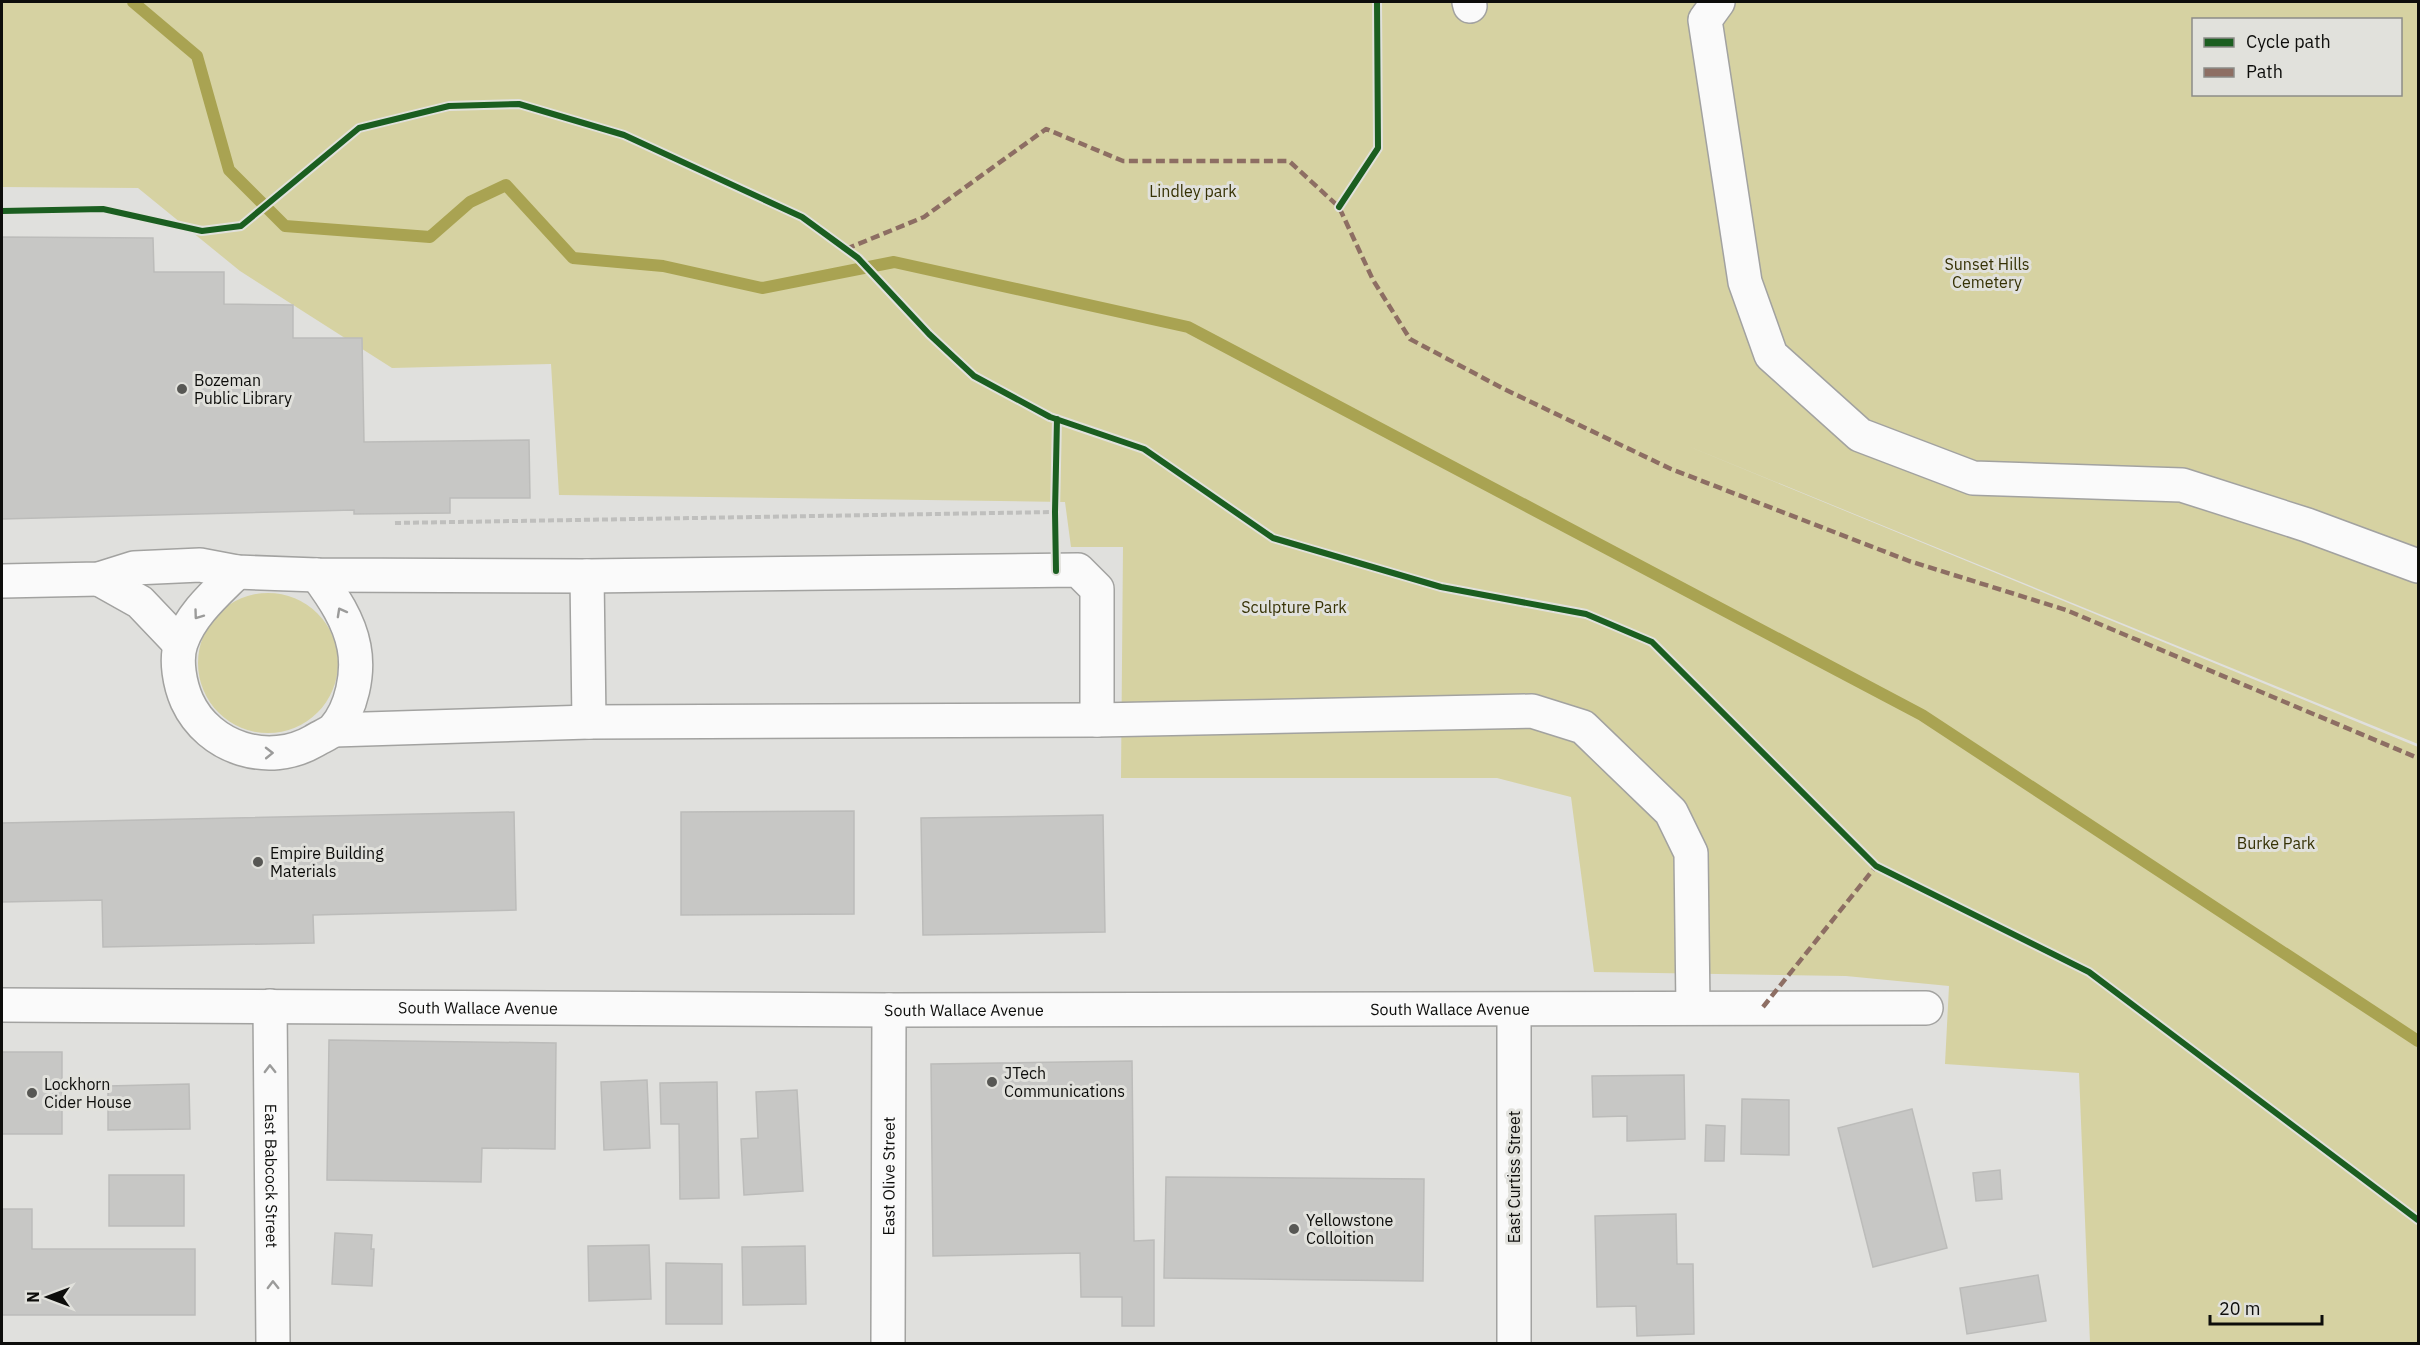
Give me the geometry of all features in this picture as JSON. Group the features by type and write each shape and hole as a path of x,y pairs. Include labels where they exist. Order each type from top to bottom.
{"street":[{"path":"1718,2 1705,20 1745,282 1771,355 1860,435 1973,478 2182,485 2307,525 2418,566"},
{"path":"2,581 99,579 134,568 200,565 237,572 317,575 587,576 1078,570 1097,589 1097,720"},
{"path":"237,572 195,616 180,644 179,668 182,689 192,712 228,744 254,753 302,748 334,730 589,722 1097,720 1532,711 1583,727 1671,812 1691,853 1693,1007"},
{"path":"317,575 346,620 354,648 356,679 347,707 334,730"},
{"path":"587,576 589,722"},
{"path":"99,579 140,602 180,644"},
{"name":"South Wallace Avenue","path":"2,1005 889,1010 1926,1008"},
{"name":"East Babcock Street","path":"270,1006 273,1344"},
{"name":"East Olive Street","path":"888,1344 889,1010"},
{"name":"East Curtiss Street","path":"1514,1010 1514,1344"}],"path":[{"path":"1055,501 1056,571"},
{"path":"394,523 1054,513"}],"green space":[{"path":"2,2 2418,2 2418,744 1678,442 2418,747 2418,1342 2090,1343 2079,1073 1945,1064 1949,986 1846,976 1594,972 1571,797 1497,778 1121,778 1123,547 1071,547 1065,502 559,495 551,364 392,368 240,271 138,188 2,187"},
{"path":"268,593 295,598 317,614 333,636 338,663 333,690 317,712 295,728 268,733 241,728 219,712 203,690 198,663 203,636 219,614 241,598"}],"building":[{"name":"Bozeman Public Library","path":"2,237 153,238 154,272 224,272 224,304 293,305 293,338 362,338 364,442 529,440 530,498 450,498 450,513 354,514 354,510 2,519"},
{"path":"854,811 854,914 681,915 681,812"},
{"name":"Empire Building Materials","path":"514,812 516,910 313,915 314,943 103,947 102,900 2,902 2,823"},
{"path":"1103,815 1105,932 923,935 921,818"},
{"path":"329,1040 556,1043 555,1149 482,1148 481,1182 327,1180"},
{"name":"Lockhorn Cider House","path":"2,1052 62,1052 62,1134 2,1134"},
{"path":"1132,1061 1134,1241 1154,1240 1154,1326 1122,1326 1122,1297 1081,1297 1080,1253 933,1256 931,1064"},
{"path":"1684,1075 1685,1139 1627,1141 1627,1116 1593,1117 1592,1076"},
{"path":"647,1080 650,1148 604,1150 601,1082"},
{"path":"717,1082 719,1198 680,1199 679,1124 661,1124 660,1083"},
{"path":"189,1084 190,1129 108,1130 108,1086"},
{"path":"797,1090 803,1191 744,1195 741,1139 758,1138 756,1092"},
{"path":"1742,1099 1789,1100 1789,1155 1741,1154"},
{"path":"1912,1109 1947,1248 1873,1267 1838,1128"},
{"path":"1706,1125 1725,1126 1724,1161 1705,1161"},
{"path":"2000,1170 2002,1199 1976,1201 1973,1173"},
{"path":"109,1175 184,1175 184,1226 109,1226"},
{"name":"Yellowstone Colloition","path":"1166,1177 1424,1179 1423,1281 1164,1278"},
{"path":"2,1209 32,1209 32,1249 195,1249 195,1315 2,1315"},
{"path":"1676,1214 1677,1264 1693,1264 1694,1334 1637,1336 1636,1306 1597,1307 1595,1216"},
{"path":"335,1233 372,1235 371,1249 374,1249 372,1286 332,1284"},
{"path":"649,1245 651,1299 589,1301 588,1246"},
{"path":"805,1246 806,1304 743,1305 742,1247"},
{"path":"666,1263 722,1264 722,1324 666,1324"},
{"path":"2038,1275 2046,1321 1967,1334 1960,1288"}],"waterway":[{"path":"133,2 197,56 229,170 285,226 430,237 470,202 506,185 573,258 663,266 762,288 894,262 1188,327 1922,715 2418,1041"}],"marked path":[{"path":"846,249 924,217 1046,129 1123,161 1289,161 1339,207 1373,280 1410,339 1504,389 1671,469 1909,561 2066,610 2418,758"},
{"path":"1763,1007 1876,866"}],"cycle path":[{"path":"1339,207 1378,148 1377,2"},
{"path":"2,211 103,209 202,231 241,226 359,128 449,106 519,104 624,135 802,217 858,258 929,334 974,376 1050,417 1144,449 1273,538 1441,587 1586,614 1652,642 1876,866 2089,972 2418,1220"},
{"path":"1056,571 1057,419"}],"place":[{"name":"Bozeman Public Library","path":"182,389"},
{"name":"Empire Building Materials","path":"258,862"},
{"name":"JTech Communications","path":"992,1082"},
{"name":"Lockhorn Cider House","path":"32,1093"},
{"name":"Yellowstone Colloition","path":"1294,1229"}],"park label":[{"name":"Lindley park","path":"1193,191"},
{"name":"Sunset Hills Cemetery","path":"1987,273"},
{"name":"Sculpture Park","path":"1294,607"},
{"name":"Burke Park","path":"2276,843"}]}
